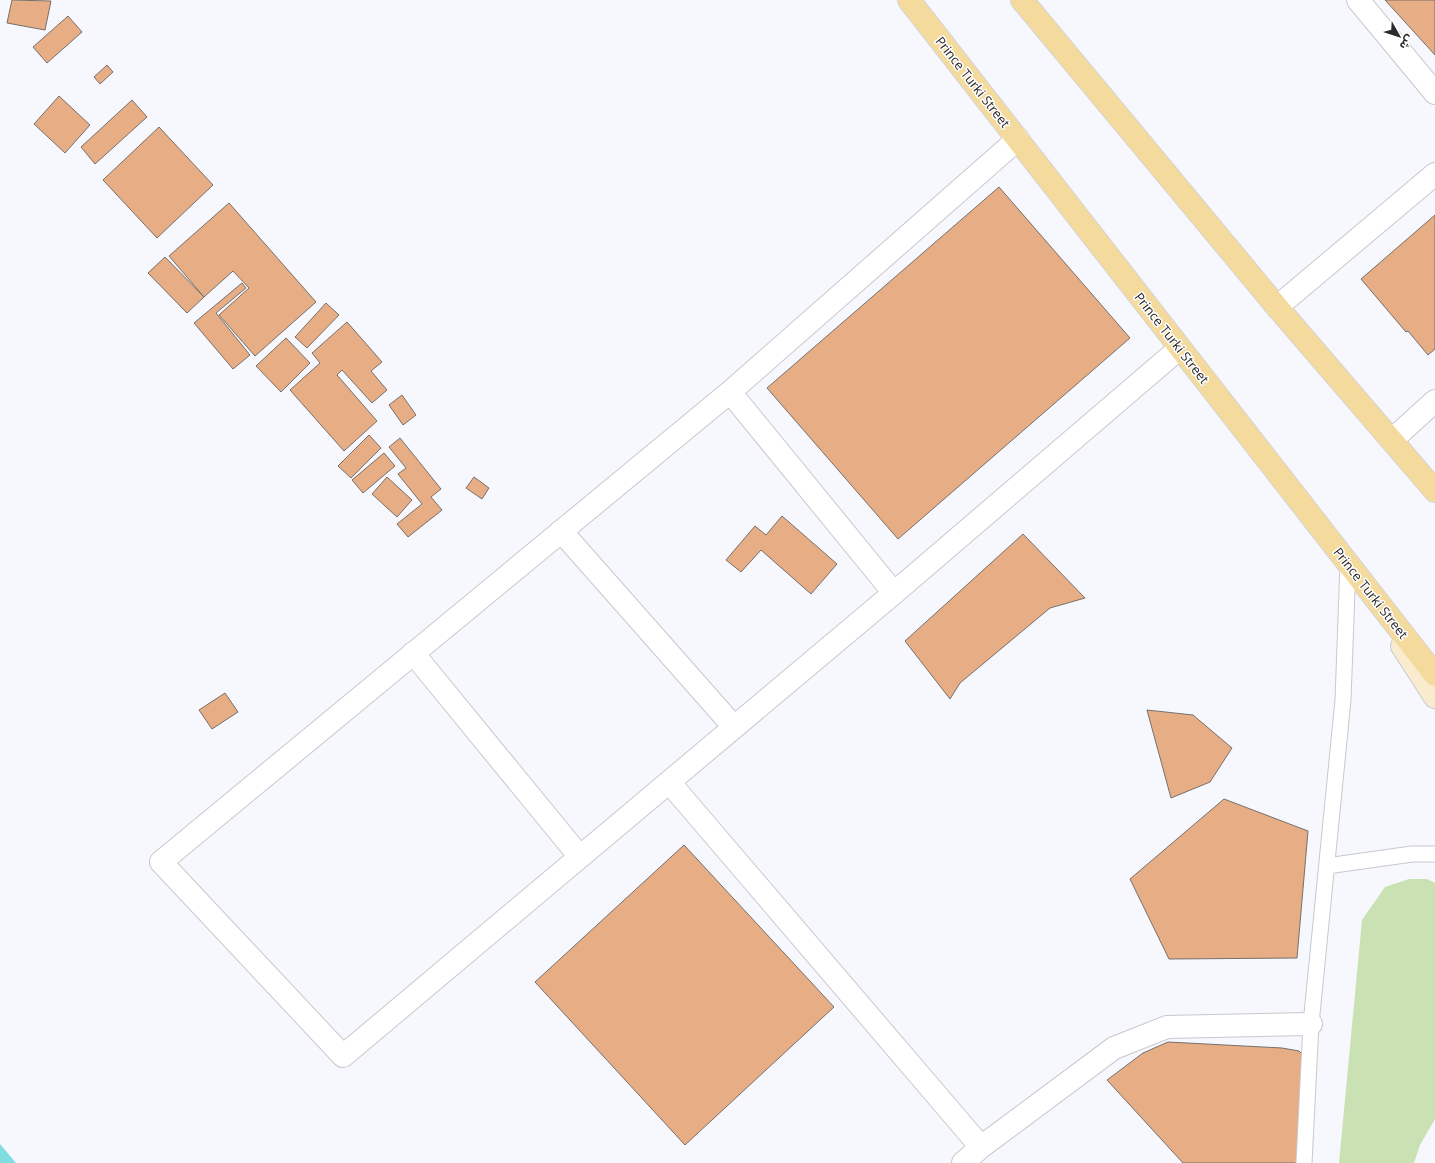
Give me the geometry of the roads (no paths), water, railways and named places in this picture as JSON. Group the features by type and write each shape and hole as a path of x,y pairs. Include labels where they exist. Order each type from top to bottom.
{"main road":[{"name":"Prince Turki Street","path":"909,0 1435,675"},
{"path":"1022,0 1277,307 1435,491"},
{"path":"1408,640 1435,664"}],"street":[{"path":"1358,0 1435,93"},
{"path":"1018,139 730,392 161,862 344,1056 894,593 1180,348"},
{"path":"1277,307 1435,174"},
{"path":"730,392 894,593"},
{"path":"1392,440 1435,401"},
{"path":"561,531 734,727"},
{"path":"1348,563 1435,697"},
{"path":"414,653 580,856"},
{"path":"669,782 981,1147"},
{"path":"963,1163 981,1147 1114,1048 1167,1027 1311,1024"}],"lane":[{"path":"1304,1163 1311,1024 1343,700 1348,563"},
{"path":"1327,866 1412,854 1435,854"}],"water":[{"path":"0,1144 16,1163 0,1163"}]}
